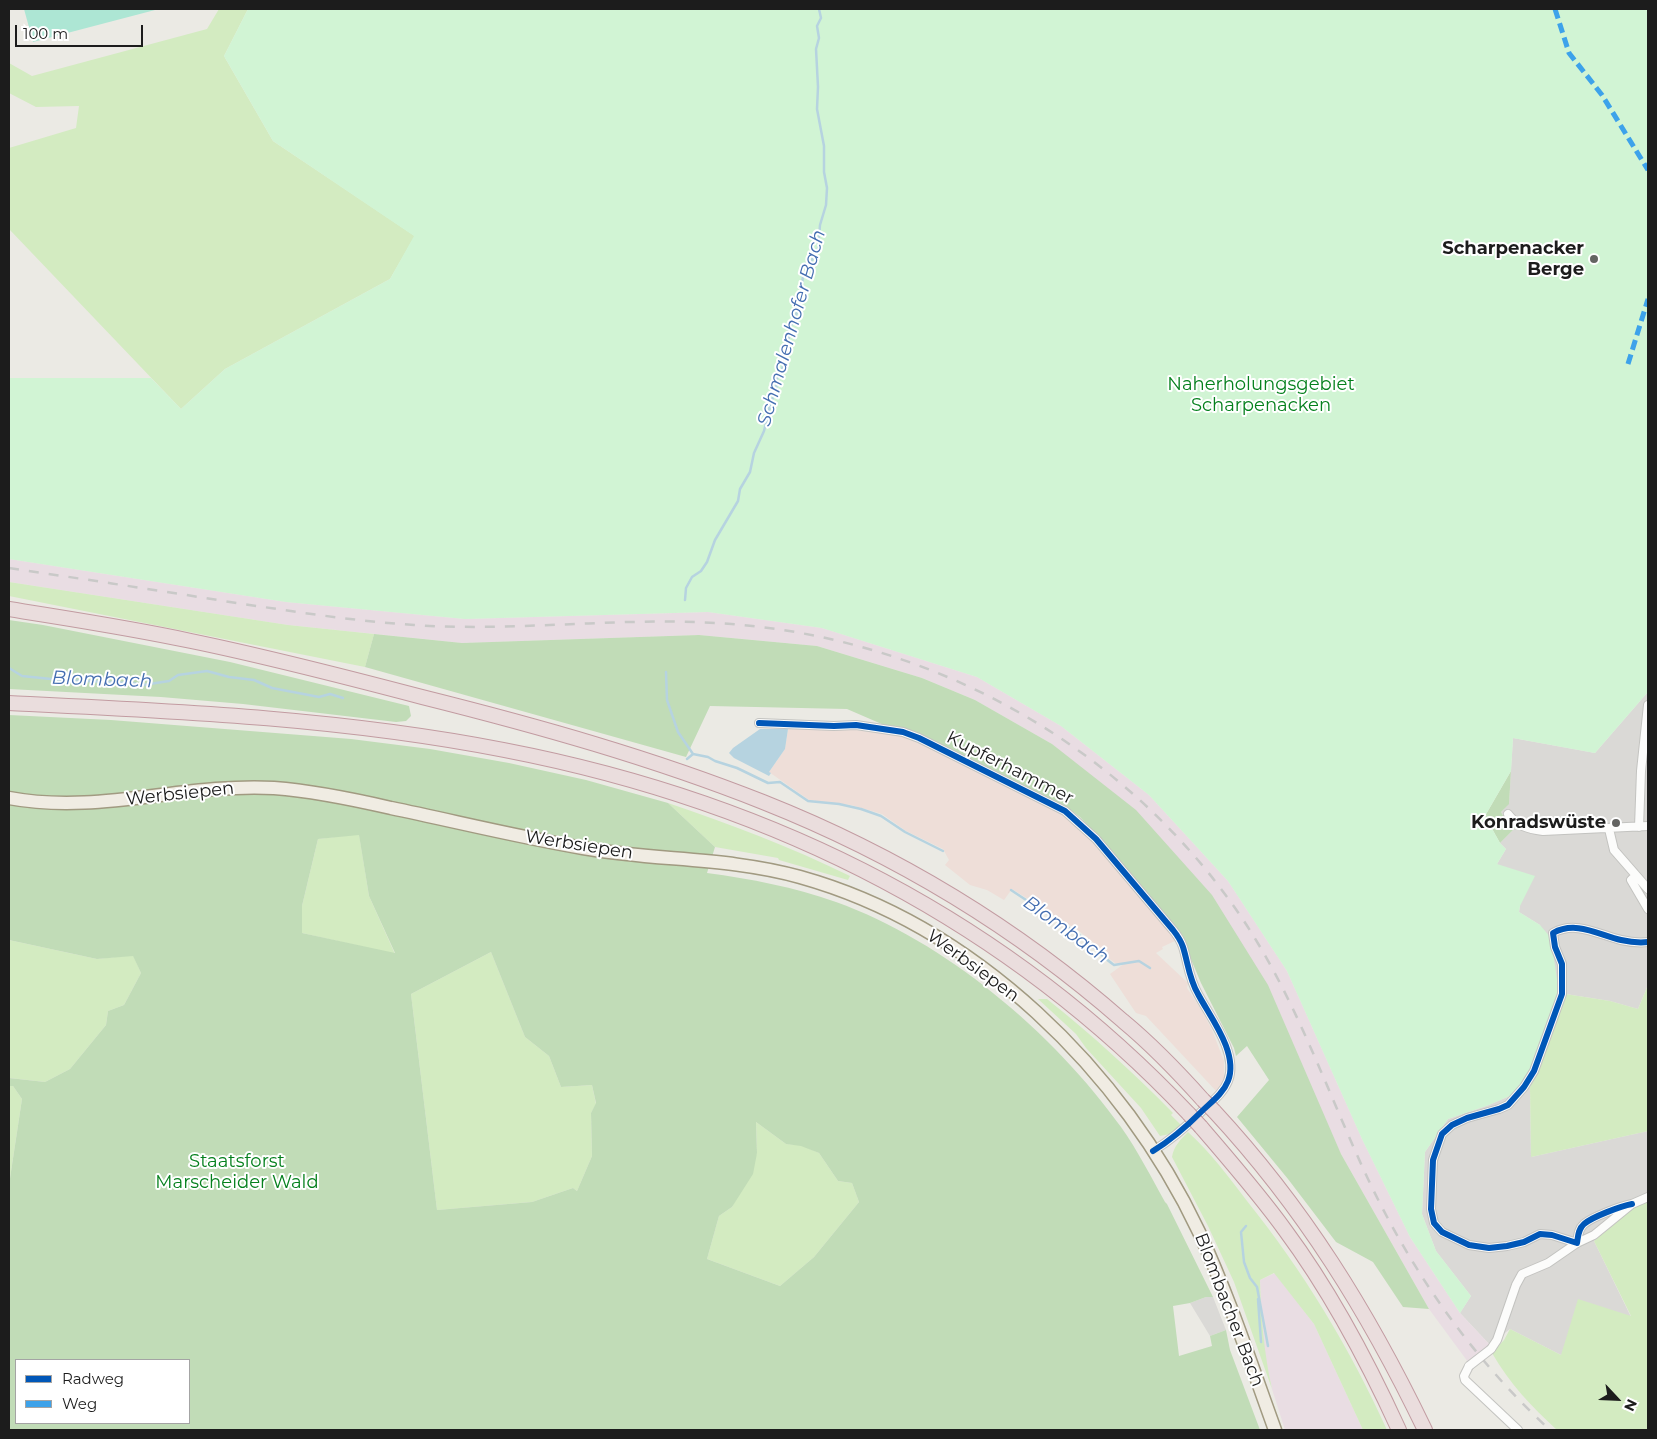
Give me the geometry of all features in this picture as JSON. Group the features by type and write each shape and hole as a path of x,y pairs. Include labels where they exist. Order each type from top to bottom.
{"highway":[{"path":"9,609 193,641 510,719 680,771 765,803 856,844 892,863 985,917 1039,953 1124,1021 1214,1111 1240,1139 1327,1254 1387,1354 1425,1430"},
{"path":"9,703 176,711 354,727 502,750 563,762 635,781 710,805 757,822 846,861 934,909 975,934 1038,978 1084,1015 1146,1071 1189,1114 1286,1231 1313,1271 1363,1356 1399,1430"}],"main road":[{"name":"Werbsiepen","path":"9,798 74,804 223,788 292,790 344,798 586,849 716,861 800,876 854,895 886,909 954,948 1038,1014 1091,1068"},
{"name":"Blombacher Bach","path":"1091,1068 1153,1151 1186,1206 1222,1283 1275,1430"}],"street":[{"path":"1639,826 1641,771 1648,705"},
{"name":"Kupferhammer","path":"759,724 856,725 903,732 919,738 1065,811 1096,838 1173,930 1182,945 1197,993 1214,1020 1230,1059 1229,1080 1219,1095 1183,1129 1153,1151"},
{"path":"1508,814 1512,820 1527,829 1564,831 1648,826"},
{"path":"1609,828 1614,850 1648,889"},
{"path":"1635,876 1631,880 1648,909"},
{"path":"1577,1243 1552,1235 1540,1234 1524,1242 1489,1248 1469,1245 1442,1232 1434,1223 1431,1209 1435,1152 1442,1134 1452,1125 1467,1118 1499,1110 1508,1105 1524,1087 1534,1071 1562,994 1562,964 1555,947 1553,933 1566,929 1589,929 1619,940 1634,943 1648,942"},
{"path":"1518,1430 1465,1380 1464,1376 1469,1366 1490,1349 1497,1340 1516,1285 1522,1274 1548,1263 1577,1243 1594,1236 1632,1204 1648,1196"},
{"path":"1577,1243 1579,1230 1584,1224 1620,1206 1632,1204"}],"shaded area":[{"path":"9,559 286,602 465,619 708,612 822,628 977,677 1061,726 1149,795 1228,881 1287,971 1362,1139 1410,1237 1460,1313 1490,1345 1468,1362 1429,1309 1341,1154 1052,744 975,700 922,678 817,646 699,635 462,643 288,625 9,582"},
{"path":"1648,684 1648,985 1638,1009 1610,1001 1559,993 1540,925 1519,912 1520,906 1497,864 1506,849 1500,843 1516,827 1506,821 1501,812 1509,803 1513,738 1595,753 1647,693"},
{"path":"788,729 848,729 905,736 1064,814 1100,846 1177,940 1162,947 1163,949 1156,953 1188,983 1187,988 1212,1030 1224,1061 1224,1080 1217,1092 1146,1016 1136,1013 1110,974 1125,963 1115,963 1079,931 1012,889 1004,900 987,890 970,885 945,865 949,860 943,849 906,831 882,814 851,805 809,800 769,772 785,749"},
{"path":"1530,1087 1531,1157 1648,1131 1648,1193 1624,1203 1594,1241 1631,1317 1561,1355 1510,1329 1490,1345 1460,1313 1471,1296 1436,1251 1422,1214 1425,1152 1448,1119 1489,1105"},
{"path":"1275,1273 1314,1324 1363,1430 1285,1430 1272,1389 1265,1357 1262,1328 1260,1280"},
{"path":"1206,1297 1213,1297 1226,1330 1210,1336 1190,1303"}],"green space":[{"path":"24,9 155,9 155,10 33,42"},
{"path":"219,9 248,9 224,56 273,141 415,236 390,279 225,369 181,409 9,229 9,148 76,128 79,106 36,107 9,93 9,63 32,76 207,29"},
{"name":"Naherholungsgebiet Scharpenacken","path":"248,9 1648,9 1647,693 1595,753 1513,738 1511,771 1485,816 1500,843 1506,849 1497,864 1535,876 1520,906 1519,912 1540,925 1551,938 1559,993 1530,1087 1489,1105 1448,1119 1425,1152 1422,1214 1436,1251 1471,1296 1460,1313 1410,1237 1362,1139 1287,971 1228,881 1149,795 1061,726 977,677 822,628 708,612 465,619 286,602 9,559 9,378 151,378 181,409 225,369 390,279 414,236 273,141 224,56"},
{"path":"9,582 288,625 374,634 365,667 9,596"},
{"path":"9,620 230,662 409,706 411,716 406,721 396,722 243,704 161,697 9,689"},
{"path":"374,634 462,643 699,635 817,646 922,678 975,700 1052,744 1136,810 1212,895 1268,985 1341,1154 1429,1309 1403,1307 1373,1262 1336,1242 1237,1117 1269,1080 1247,1046 1236,1056 1234,1048 1201,983 1182,938 1119,860 1080,817 1069,809 988,769 847,709 710,706 686,757 365,667"},
{"name":"Staatsforst Marscheider Wald","path":"9,715 111,720 351,739 430,749 509,763 586,780 668,803 715,847 707,873 756,881 804,892 836,902 877,919 917,940 994,994 1064,1058 1094,1092 1133,1145 1167,1204 1213,1297 1206,1297 1190,1303 1173,1306 1179,1356 1212,1346 1210,1336 1226,1330 1230,1350 1260,1430 9,1430 9,1185 22,1099 13,1086 9,1086 9,1078 45,1082 70,1069 106,1025 108,1011 124,1005 141,973 133,956 97,959 9,940","holes":["359,835 369,896 395,953 302,933 302,906 318,839","491,952 525,1037 549,1056 561,1087 592,1085 596,1103 591,1113 592,1156 577,1191 573,1188 532,1202 437,1210 411,994","756,1122 786,1144 801,1146 819,1153 838,1181 852,1183 859,1202 814,1257 780,1286 707,1259 719,1216 732,1207 753,1174 757,1153"]},
{"path":"1511,771 1509,804 1501,812 1506,821 1516,827 1500,843 1485,816"},
{"path":"668,803 760,836 850,876 848,880 779,860 778,858 715,847"},
{"path":"359,834 369,896 395,954 302,933 302,906 318,839"},
{"path":"9,940 97,959 133,955 141,973 124,1005 108,1011 106,1025 70,1069 45,1082 9,1078"},
{"path":"491,952 525,1037 549,1056 561,1087 592,1085 596,1104 591,1113 592,1156 577,1191 573,1188 532,1202 437,1210 411,994"},
{"path":"1648,985 1648,1131 1531,1157 1530,1087 1559,993 1610,1001 1638,1009"},
{"path":"1038,999 1047,999 1096,1040 1173,1113 1171,1115 1182,1126 1170,1134 1160,1136 1141,1108 1086,1048 1076,1034"},
{"path":"9,1086 13,1086 22,1099 9,1185"},
{"path":"756,1122 786,1144 801,1145 819,1153 838,1181 852,1183 859,1202 814,1257 780,1286 707,1259 719,1216 732,1207 757,1153"},
{"path":"1188,1132 1226,1174 1268,1228 1306,1283 1357,1369 1387,1430 1363,1430 1314,1324 1274,1273 1260,1280 1263,1335 1272,1389 1234,1282 1208,1226 1172,1157 1176,1146"},
{"path":"1648,1201 1648,1430 1557,1430 1522,1394 1506,1375 1492,1353 1504,1340 1510,1329 1561,1355 1578,1299 1631,1316 1594,1241 1627,1211"}],"water":[{"path":"760,729 788,729 785,749 769,772 771,773 769,776 734,758 729,753 733,748"}],"waterway":[{"name":"Schmalenhofer Bach","path":"685,600 686,588 692,577 701,571 707,562 715,540 738,501 740,489 750,472 754,453 764,431 771,402 776,391 777,378 782,370 789,337 788,332 799,308 803,276 818,249 820,225 826,205 827,188 824,172 824,146 817,109 816,49 819,38 817,26 821,18 819,9"},
{"name":"Blombach","path":"9,668 22,676 143,685 169,681 178,675 207,671 229,677 254,680 272,688 319,697 330,694 343,698"},
{"name":"Schmalenhofer Bach","path":"666,672 667,700 678,732 693,754"},
{"name":"Blombach","path":"687,759 693,754 708,757 768,783 780,782 808,801 839,804 881,816 905,832 943,851"},
{"name":"Blombach","path":"1011,890 1079,935 1114,965 1139,961 1150,968"},
{"name":"Blombach","path":"1246,1226 1241,1232 1244,1262 1250,1278 1257,1287 1268,1346"},
{"name":"Blombach","path":"1258,1299 1261,1342"}],"railway":[{"path":"9,568 299,612 414,625 490,627 678,622 716,623 791,631 865,648 936,672 1004,704 1068,743 1128,789 1182,842 1230,901 1272,967 1306,1037 1368,1179 1405,1248 1447,1314 1470,1344 1495,1374 1550,1430"}],"marked path":[{"path":"1555,9 1569,53 1602,95 1648,170"},
{"path":"1628,364 1648,299"}],"cycle path":[{"path":"759,723 856,725 903,732 919,738 1065,811 1096,839 1179,938 1195,988 1222,1036 1230,1059 1228,1081 1220,1094 1184,1128 1153,1151"},
{"path":"1632,1204 1607,1212 1588,1221 1581,1228 1577,1243 1552,1235 1540,1234 1524,1242 1507,1246 1489,1248 1469,1245 1442,1232 1434,1223 1431,1209 1433,1160 1442,1134 1452,1125 1467,1118 1508,1105 1524,1087 1534,1071 1562,994 1562,964 1555,947 1553,933 1562,929 1579,928 1624,941 1648,942"}],"place":[{"name":"Scharpenacker Berge","path":"1594,259"},
{"name":"Konradswüste","path":"1616,823"}]}
